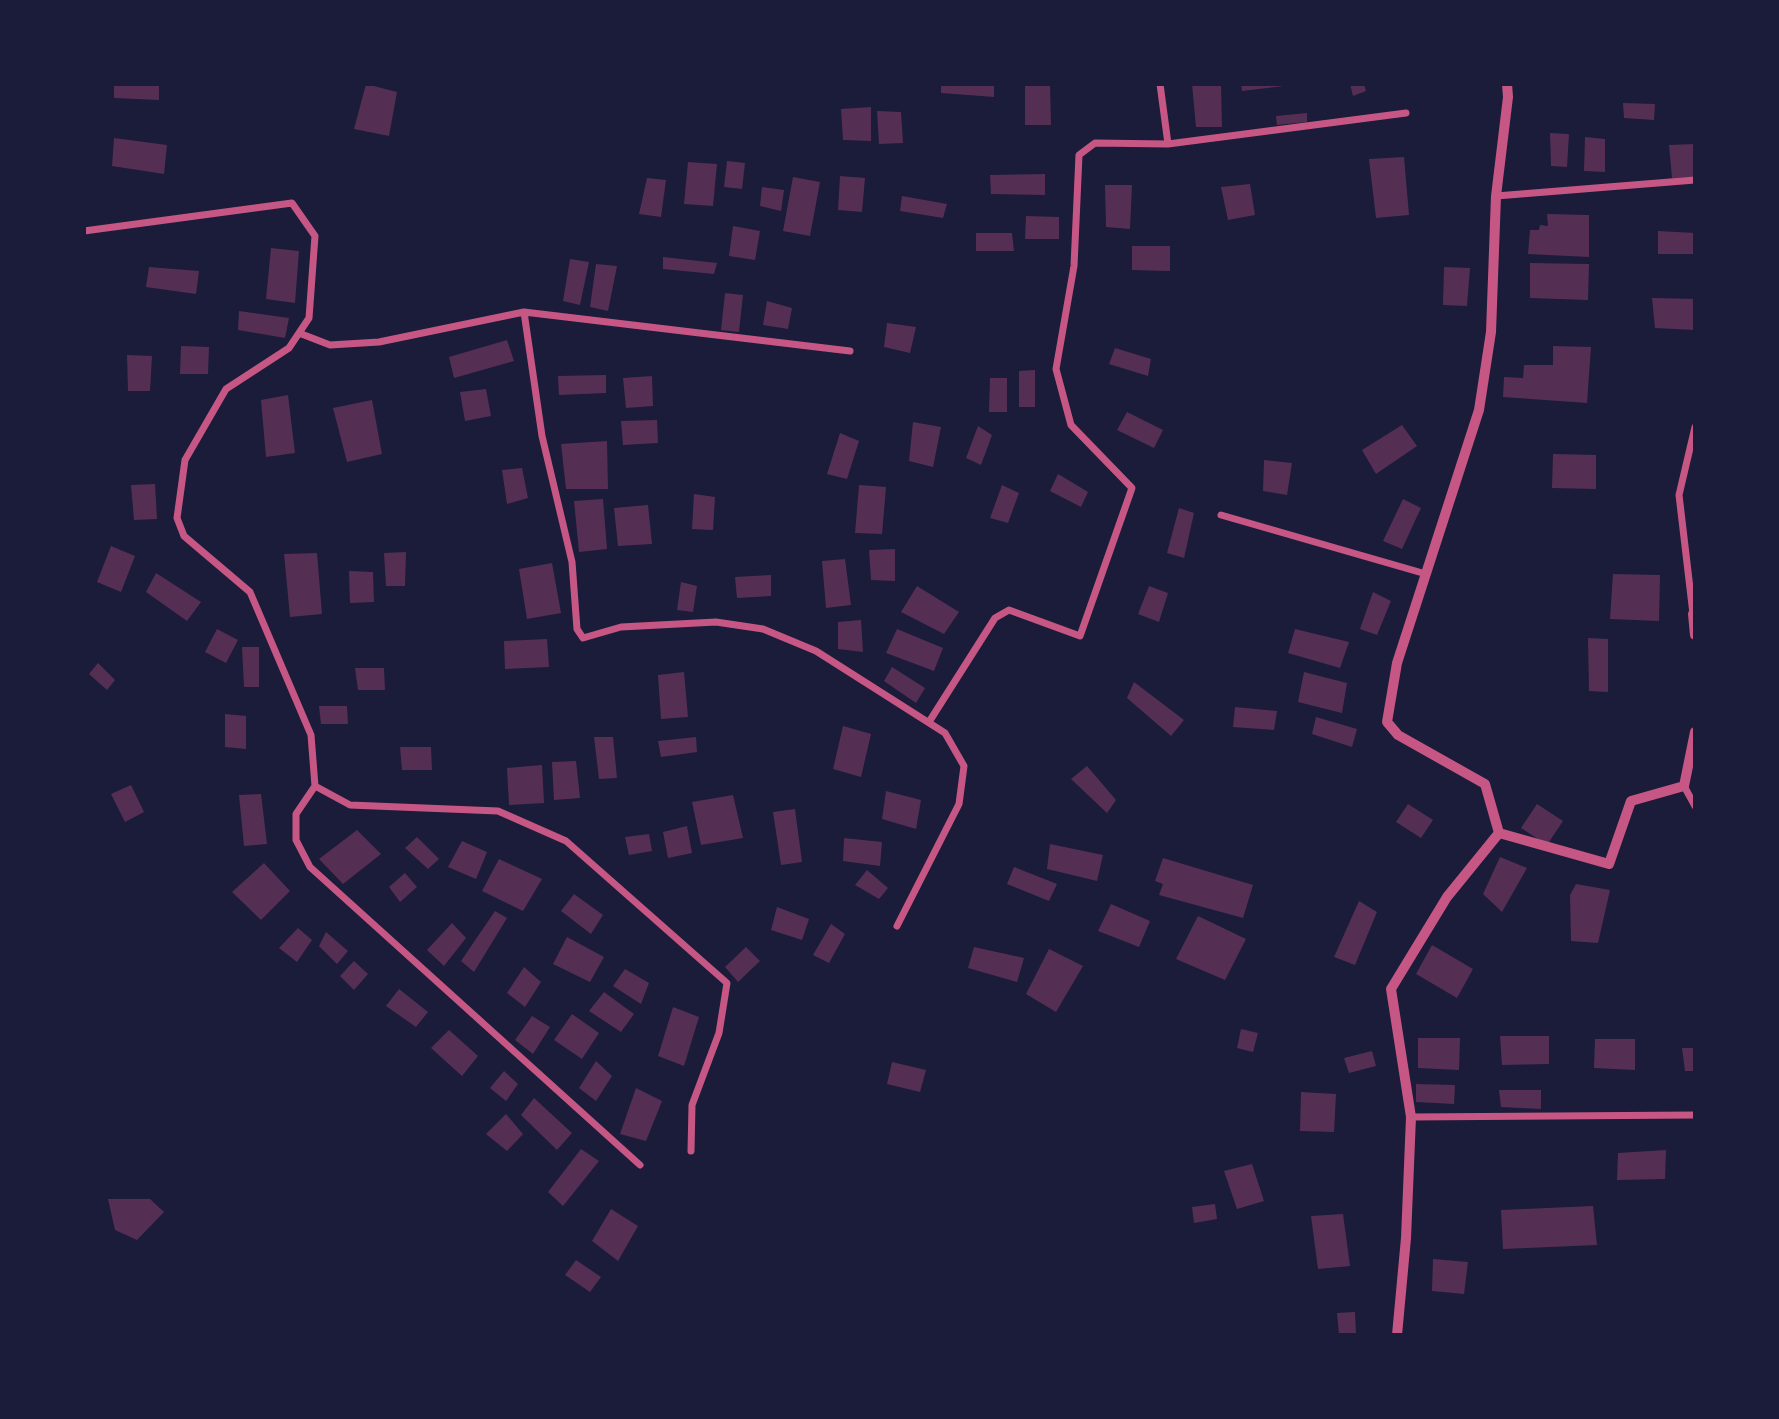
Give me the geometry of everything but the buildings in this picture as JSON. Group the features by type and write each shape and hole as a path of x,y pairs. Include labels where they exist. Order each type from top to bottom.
{"street":[{"path":"1160,84 1168,144"},
{"path":"1499,833 1485,784 1398,735 1387,722 1397,663 1479,410 1490,332 1496,196 1508,97 1507,84"},
{"path":"929,722 995,618 1009,610 1080,636 1132,488 1071,425 1056,369 1074,266 1079,155 1095,143 1168,144 1406,113"},
{"path":"1496,196 1695,180"},
{"path":"84,231 292,203 315,236 309,318 289,348 226,389 185,460 177,517 184,536 250,592 311,735 315,786 296,814 296,841 310,867 640,1165"},
{"path":"524,312 542,436 572,562 577,629 583,638 621,627 716,622 764,629 816,651 945,733 964,766 958,804 897,926"},
{"path":"299,333 330,345 379,342 524,312 850,351"},
{"path":"1695,427 1679,495 1695,635"},
{"path":"1222,515 1426,574"},
{"path":"1695,732 1684,786 1695,806"},
{"path":"315,786 350,805 498,811 566,841 727,983 719,1033 692,1105 691,1150"},
{"path":"1499,833 1609,864 1631,801 1684,786"},
{"path":"1396,1335 1406,1238 1410,1116 1391,989 1447,897 1499,833"},
{"path":"1410,1116 1695,1115"}]}
